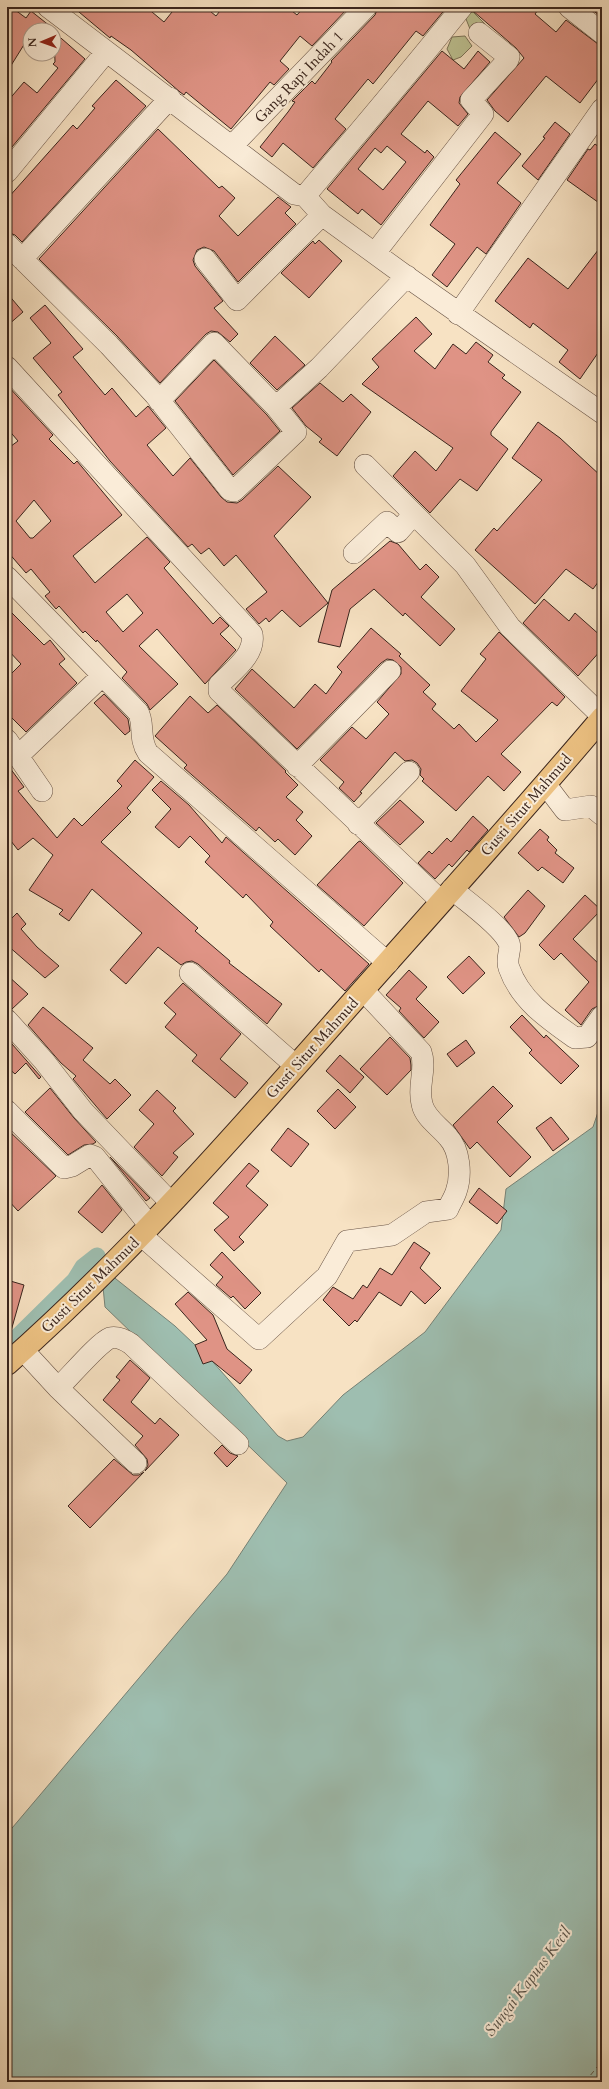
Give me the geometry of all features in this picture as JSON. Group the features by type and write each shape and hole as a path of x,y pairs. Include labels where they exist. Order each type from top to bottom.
{"highway":[{"name":"Gusti Situt Mahmud","path":"15,1357 92,1285 171,1203 388,964 446,895 546,785 602,717"}],"street":[{"path":"48,7 106,52 170,98 294,194 305,196"},
{"name":"Gang Rapi Indah 1","path":"232,146 366,7"},
{"path":"305,196 386,98 424,55 462,7"},
{"path":"569,7 602,33"},
{"path":"375,253 483,114 471,100 508,60 509,57 480,33"},
{"path":"8,170 106,52"},
{"path":"22,259 170,98"},
{"path":"458,314 600,118"},
{"path":"305,196 316,221 375,253 458,314 602,413"},
{"path":"204,260 237,300 316,221"},
{"path":"7,244 109,345 159,401 230,490 234,491 296,432 276,407 214,343 183,378 159,401"},
{"path":"276,407 319,368 407,276"},
{"path":"7,367 252,634 253,647 249,654 219,685 219,691 358,824 446,895 497,928 509,941 510,946 507,961 510,972 526,999 545,1016 575,1038 587,1037 602,1016"},
{"path":"365,465 464,566 510,627 602,717"},
{"path":"354,553 387,522 398,532 413,515"},
{"path":"7,577 139,714 142,740 148,752 388,964"},
{"path":"297,766 390,672"},
{"path":"42,791 12,748 102,676"},
{"path":"358,824 409,772"},
{"path":"546,785 565,810 591,806 602,815"},
{"path":"190,972 296,1066"},
{"path":"7,1111 64,1168 72,1166 90,1155 95,1157 139,1237 259,1339 327,1276 347,1241 392,1234 426,1212 448,1209 456,1192 458,1172 457,1150 448,1136 437,1127 424,1110 421,1101 423,1065 421,1052 363,990"},
{"path":"7,1020 44,1061 84,1111 171,1203"},
{"path":"58,1388 101,1344 111,1338 122,1338 131,1344 238,1444"},
{"path":"15,1357 58,1388 136,1463"}],"green space":[{"path":"473,12 484,23 491,36 470,29 464,14"},
{"path":"465,36 472,46 461,57 453,60 447,49 452,37"}],"water":[{"name":"Sungai Kapuas Kecil","path":"602,1100 602,2082 7,2082 7,1834 227,1574 287,1483 105,1307 101,1267 175,1326 213,1362 278,1436 287,1441 303,1437 343,1395 425,1332 501,1230 506,1189 593,1127"}],"building":[{"path":"7,7 11,7 26,18 31,11 45,22 22,22 22,48 7,72"},
{"path":"73,7 146,7 164,22 176,7 205,7 216,16 223,7 287,7 297,15 304,7 349,7 312,46 300,36 280,61 289,69 274,85 270,82 231,129 186,92 184,95 180,92 131,50 111,36 110,38"},
{"path":"378,7 447,7 423,36 416,31 373,84 368,79 335,119 346,129 313,168 283,143 272,157 260,147 295,102 292,101 312,81 315,84 332,62 331,61 375,15"},
{"path":"474,7 540,7 535,14 556,32 566,20 602,47 602,74 580,103 546,76 508,122 495,111 487,100 524,58 516,48 473,11"},
{"path":"588,7 602,7 602,11 599,15"},
{"path":"62,39 85,59 7,153 7,102 24,82 37,93 58,68 53,64 55,62 62,62"},
{"path":"442,51 464,69 478,51 490,62 460,97 459,103 468,114 458,126 428,101 401,134 425,153 427,150 434,157 381,225 362,209 358,214 327,189","holes":["387,146 406,162 383,190 358,169 375,148 381,153"]},
{"path":"116,80 146,106 22,242 15,235 7,232 7,199 73,125 77,129 95,108 92,106"},
{"path":"555,122 570,134 538,180 522,166 545,138 543,137"},
{"path":"158,129 219,188 222,186 235,198 219,216 238,236 278,197 291,207 285,213 296,224 238,282 214,251 204,247 197,250 193,260 195,266 223,301 214,308 238,334 230,342 218,332 211,331 206,334 160,383 117,336 39,259"},
{"path":"495,132 521,154 497,183 521,203 486,254 477,247 447,287 432,275 455,244 430,225 460,184 456,180"},
{"path":"595,144 602,149 602,205 567,180 588,149 590,150"},
{"path":"319,240 342,261 309,298 281,273 313,241 315,244"},
{"path":"602,245 602,347 580,379 559,362 568,350 533,323 530,328 495,301 528,258 568,289"},
{"path":"7,293 23,312 7,326"},
{"path":"45,305 83,349 73,357 105,395 112,388 136,417 148,406 166,428 147,445 173,476 190,458 221,497 227,502 237,503 278,466 311,497 274,536 328,603 300,627 282,610 269,622 266,618 259,624 246,609 267,592 236,555 224,566 209,548 201,554 192,544 188,547 110,461 58,395 62,392 33,358 51,343 30,318"},
{"path":"416,317 432,334 414,351 435,369 453,344 466,354 476,342 493,355 488,362 505,375 502,378 521,392 491,432 491,435 508,449 477,491 460,479 430,513 393,476 415,451 436,471 453,448 362,384 379,367 372,359"},
{"path":"275,336 305,365 277,390 250,363"},
{"path":"214,360 267,415 280,431 233,475 175,401"},
{"path":"320,383 343,402 351,394 371,412 337,456 319,442 322,439 306,426 292,408"},
{"path":"7,385 53,435 49,439 74,464 77,461 122,515 73,556 95,583 147,537 170,562 164,568 213,624 220,617 229,626 220,634 236,650 205,684 157,629 139,646 178,684 150,710 147,704 122,678 127,672 97,640 96,642 85,631 83,633 59,606 56,609 45,596 50,592 31,569 26,573 7,551 7,449 18,441 7,428","holes":["34,500 51,521 33,538 30,538 16,521","127,594 143,613 123,632 106,612"]},
{"path":"538,422 560,438 602,477 602,577 593,589 566,569 535,604 475,550 494,528 497,531 542,480 512,458"},
{"path":"390,541 398,544 420,570 426,564 439,577 421,597 455,629 440,646 405,613 403,616 374,589 350,609 340,647 318,642 332,590"},
{"path":"544,599 569,621 575,613 602,637 602,649 578,676 523,623"},
{"path":"7,608 44,645 50,640 65,659 59,664 77,683 26,732 7,713 7,678 21,664 7,649"},
{"path":"371,628 401,654 399,656 430,685 423,692 436,704 432,709 454,729 459,724 476,742 498,720 461,691 486,659 480,654 499,632 565,697 557,706 552,702 501,754 521,772 504,791 488,776 456,811 422,781 424,779 420,775 421,769 417,763 412,760 405,761 395,752 360,792 362,793 354,802 339,788 344,782 320,760 352,727 366,739 389,714 377,702 401,674 401,667 393,660 387,659 381,663 297,749 235,689 252,669 294,708 315,684 326,694 342,672 337,667"},
{"path":"104,694 128,719 130,731 125,735 94,703"},
{"path":"190,696 208,713 217,705 286,771 285,772 298,785 286,797 303,812 296,820 312,836 295,855 278,839 275,842 259,827 256,831 184,768 187,765 155,736"},
{"path":"135,760 154,777 127,808 131,812 101,842 198,928 195,931 230,961 229,963 282,1004 267,1024 198,964 192,961 181,965 158,947 126,984 110,970 142,933 92,889 69,921 59,914 63,910 29,890 53,855 33,838 18,850 7,836 7,764 24,787 18,791 57,838 74,818 82,826 122,786 117,781"},
{"path":"161,781 189,805 222,843 226,837 369,964 345,991 321,969 319,972 270,926 273,922 246,894 243,898 205,862 210,856 190,836 179,848 155,827 171,809 152,790"},
{"path":"400,800 424,822 400,845 376,823"},
{"path":"473,816 488,830 469,852 467,850 452,867 449,864 435,879 418,863 429,851 432,854 447,838 451,842"},
{"path":"540,829 549,837 547,840 557,850 555,853 574,868 563,883 542,867 538,871 518,853"},
{"path":"360,841 403,883 364,926 317,885"},
{"path":"528,890 545,906 525,933 519,937 504,917"},
{"path":"585,895 601,910 573,939 602,967 602,1004 592,1009 581,1025 565,1010 589,982 561,953 554,960 539,945"},
{"path":"7,912 12,918 17,913 26,924 21,929 37,947 59,966 45,978 7,945"},
{"path":"469,956 485,973 463,994 447,977"},
{"path":"409,970 427,987 416,999 439,1022 424,1038 399,1011 401,1008 386,995"},
{"path":"7,975 28,994 12,1009 7,1008"},
{"path":"183,983 241,1034 220,1059 248,1083 235,1098 192,1061 197,1055 165,1027 176,1014 164,1003"},
{"path":"43,1007 93,1048 83,1060 110,1084 115,1079 131,1095 107,1119 73,1079 76,1076 61,1063 28,1025"},
{"path":"522,1015 544,1038 546,1035 579,1066 561,1084 529,1053 532,1050 510,1027"},
{"path":"390,1037 410,1058 411,1070 387,1095 360,1069"},
{"path":"466,1040 475,1053 457,1067 447,1054"},
{"path":"12,1044 41,1077 39,1079 26,1063 15,1074 7,1067 7,1050"},
{"path":"340,1055 364,1077 350,1093 326,1071"},
{"path":"493,1086 513,1106 497,1122 531,1157 510,1177 477,1142 470,1149 453,1125"},
{"path":"50,1088 96,1142 93,1144 84,1145 68,1155 25,1112"},
{"path":"338,1089 356,1107 335,1129 317,1111"},
{"path":"157,1090 176,1108 173,1111 194,1134 173,1153 178,1157 162,1176 134,1147 154,1124 139,1110"},
{"path":"551,1117 569,1139 553,1151 536,1128"},
{"path":"288,1128 309,1144 291,1167 271,1150"},
{"path":"7,1129 56,1176 18,1211 7,1199"},
{"path":"110,1157 150,1198 146,1201"},
{"path":"249,1163 259,1171 246,1186 268,1205 239,1237 244,1242 234,1251 214,1230 229,1217 213,1203"},
{"path":"102,1185 122,1210 102,1233 78,1212"},
{"path":"479,1188 507,1211 497,1224 469,1202"},
{"path":"414,1242 430,1253 420,1268 441,1288 425,1304 411,1291 401,1306 379,1292 357,1322 355,1320 349,1326 323,1300 333,1287 353,1299 363,1285 367,1288 380,1268 392,1275"},
{"path":"222,1252 261,1293 245,1309 233,1296 231,1298 216,1285 223,1277 210,1265"},
{"path":"7,1280 24,1285 11,1331 7,1330"},
{"path":"188,1292 213,1315 227,1349 252,1370 240,1384 212,1361 203,1364 195,1345 207,1340 175,1304"},
{"path":"130,1360 150,1378 131,1402 155,1424 160,1418 179,1435 145,1471 148,1465 147,1459 135,1445 143,1436 103,1400 120,1380 116,1377"},
{"path":"222,1445 230,1453 238,1456 227,1467 214,1453"},
{"path":"114,1459 133,1475 139,1475 144,1472 90,1528 68,1506"}],"waterway":[{"path":"7,1347 75,1280 83,1267 97,1256 101,1267"}],"ferry route":[{"path":"585,2082 602,2061"}]}
